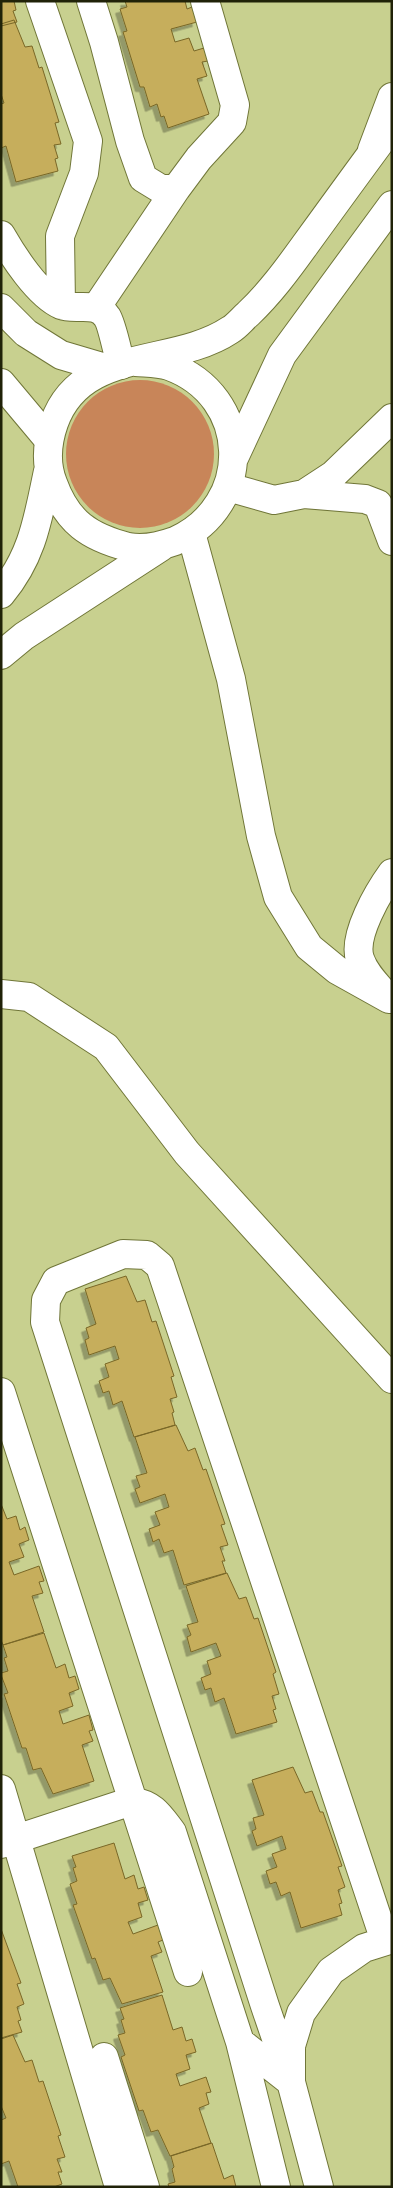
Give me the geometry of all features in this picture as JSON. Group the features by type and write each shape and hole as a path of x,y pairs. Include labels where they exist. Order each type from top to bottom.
{"street":[{"path":"40,1 88,140 84,173 60,236 61,305"},
{"path":"91,1 104,42 130,142 144,178 161,189 176,189"},
{"path":"96,308 176,189 199,158 232,122 235,105 205,1"},
{"path":"371,154 392,97"},
{"path":"1,594 13,580 34,537 48,472 48,440 58,410 78,385 121,365 202,343 231,330 270,293 392,126"},
{"path":"1,655 24,636 164,545 191,533 214,513 228,487 234,458 282,355 392,205"},
{"path":"1,235 15,260 41,289 61,305 96,308 108,317 121,365"},
{"path":"1,308 26,333 61,355 121,365 168,366 196,380 217,401 230,428 234,458"},
{"path":"1,383 48,440"},
{"path":"304,494 334,475 392,418"},
{"path":"48,472 59,501 80,525 105,541 134,548 164,545"},
{"path":"228,487 274,500 304,494 365,499 385,498 392,541"},
{"path":"191,533 231,679 261,836 278,897 309,946 337,970 390,1000"},
{"path":"390,1000 369,976 359,957 360,935 382,888 392,873"},
{"path":"1,994 29,997 106,1047 187,1153 392,1379"},
{"path":"291,2082 291,2046 301,2013 330,1972 364,1948 388,1940 160,1266 147,1255 123,1254 56,1281 46,1300 45,1322 291,2082 319,2187"},
{"path":"1,1392 188,1972"},
{"path":"1,1788 9,1842 119,2187"},
{"path":"9,1842 132,1802 145,1804 157,1812 172,1832 240,2042 276,2187"},
{"path":"240,2042 291,2082"},
{"path":"104,2057 145,2187"}],"shaded area":[{"path":"140,380 168,386 192,402 208,426 214,454 208,482 192,506 168,522 140,528 112,522 88,506 72,482 66,454 72,426 88,402 112,386"}],"building":[{"path":"1,1 14,1 16,10 13,11 17,22 1,26"},
{"path":"125,1 185,1 187,9 192,7 197,22 171,29 175,42 189,38 194,51 204,48 208,61 202,62 207,76 197,79 209,114 168,128 164,116 161,117 157,104 150,107 144,87 140,87 123,32 127,31 120,9 127,7"},
{"path":"14,20 25,47 32,46 39,68 42,67 59,122 55,123 61,144 54,145 58,158 55,159 58,171 16,182 6,146 1,148 1,104 4,103 1,94 1,24"},
{"path":"126,1276 137,1302 145,1300 152,1322 156,1321 174,1376 171,1377 177,1397 170,1399 175,1425 134,1437 122,1401 113,1405 109,1391 103,1393 99,1381 109,1377 105,1364 119,1359 115,1346 89,1355 85,1340 89,1338 86,1328 96,1324 85,1289"},
{"path":"176,1425 188,1451 195,1448 203,1470 206,1469 225,1524 221,1525 228,1545 220,1547 225,1561 222,1561 226,1573 184,1585 173,1550 164,1553 159,1539 153,1542 149,1529 160,1525 155,1512 169,1507 165,1494 140,1503 135,1489 140,1487 136,1476 147,1473 135,1437"},
{"path":"1,1504 7,1519 16,1516 20,1530 25,1527 29,1540 19,1544 24,1557 9,1562 14,1575 39,1566 44,1581 39,1582 43,1593 32,1596 44,1632 3,1645 1,1640"},
{"path":"227,1573 239,1599 246,1597 254,1619 258,1618 276,1672 273,1674 279,1694 272,1696 276,1709 273,1710 277,1722 236,1734 224,1698 215,1702 211,1688 205,1690 201,1678 211,1674 207,1661 221,1656 216,1643 191,1652 187,1637 191,1635 187,1625 198,1622 186,1586"},
{"path":"44,1633 56,1668 65,1664 69,1678 75,1676 79,1689 69,1693 73,1706 59,1711 63,1724 89,1715 93,1730 89,1731 93,1741 82,1745 94,1781 53,1794 41,1768 33,1770 26,1748 22,1748 4,1694 8,1693 1,1675 1,1673 8,1671 4,1658 7,1657 3,1645"},
{"path":"293,1767 305,1793 312,1791 320,1812 323,1812 342,1866 338,1867 345,1887 338,1890 342,1903 339,1904 342,1915 301,1928 290,1892 281,1896 276,1882 270,1884 266,1871 277,1867 272,1854 286,1849 282,1836 257,1846 252,1831 256,1829 253,1818 264,1815 252,1780"},
{"path":"114,1843 125,1879 134,1875 138,1889 144,1887 148,1900 138,1903 142,1917 128,1922 133,1934 158,1925 163,1940 158,1942 162,1952 151,1956 163,1992 122,2004 110,1978 103,1980 95,1958 92,1959 73,1905 77,1904 70,1884 77,1881 73,1868 76,1867 72,1856"},
{"path":"1,1929 21,1983 17,1984 24,2004 17,2007 21,2020 18,2021 22,2032 1,2038"},
{"path":"162,1995 173,2030 182,2027 186,2041 192,2039 196,2052 186,2055 190,2069 176,2074 180,2086 206,2077 211,2092 206,2093 209,2104 199,2108 211,2143 170,2156 158,2130 151,2132 143,2110 139,2111 121,2057 125,2055 118,2035 125,2033 121,2020 124,2019 120,2008"},
{"path":"13,2035 25,2062 32,2060 39,2082 43,2081 61,2135 58,2136 65,2157 57,2159 62,2172 58,2172 62,2184 54,2187 18,2187 9,2161 1,2164 1,2120 6,2118 1,2106 1,2039"},
{"path":"212,2143 224,2179 233,2175 236,2187 169,2187 168,2184 175,2182 171,2156"}]}
